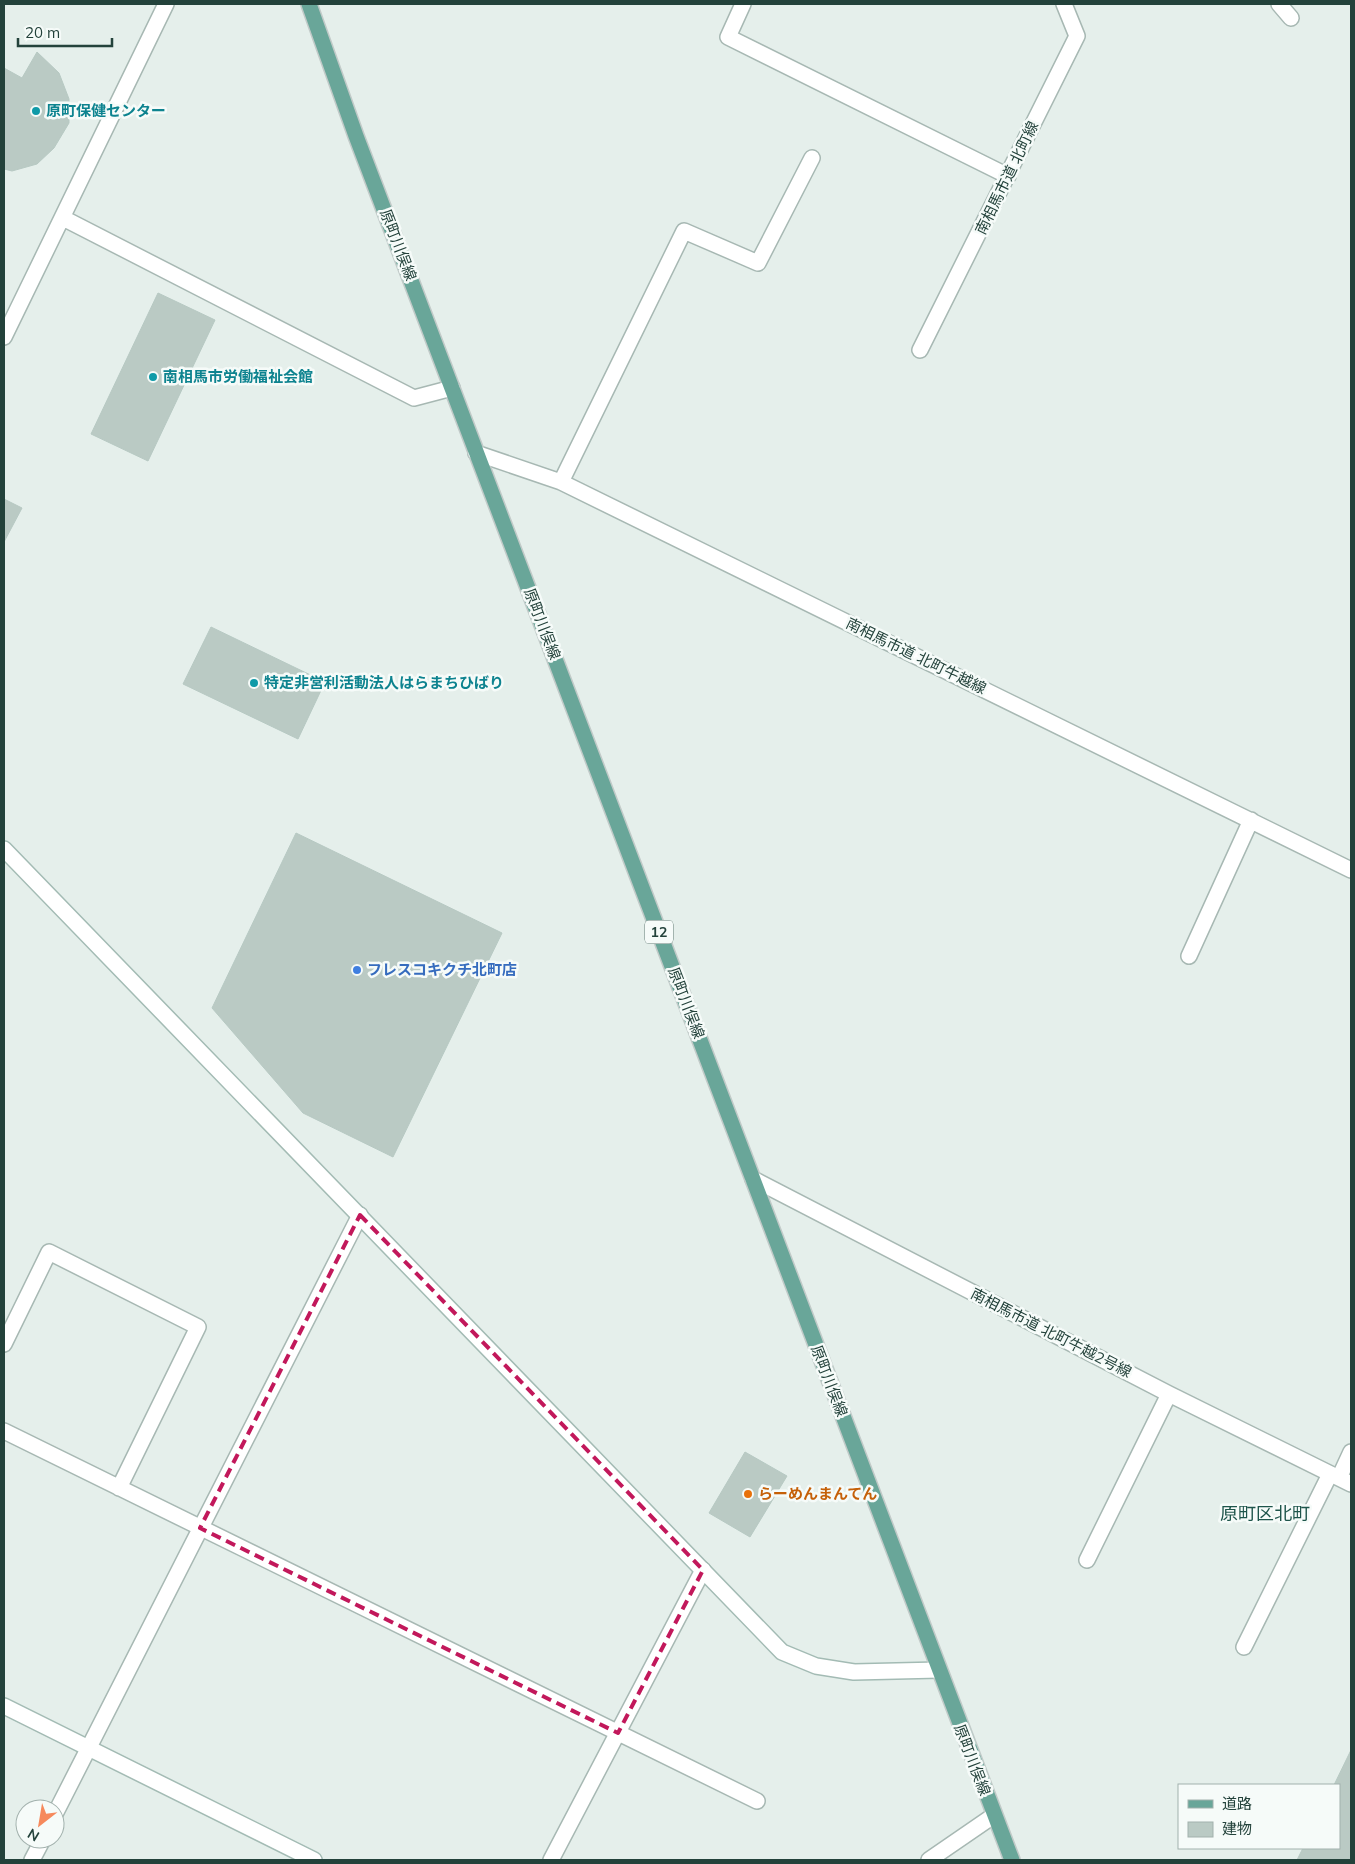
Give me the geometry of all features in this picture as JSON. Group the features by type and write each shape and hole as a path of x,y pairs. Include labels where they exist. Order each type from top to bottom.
{"main road":[{"name":"原町川俣線","path":"309,4 356,136 476,453 1012,1860"}],"street":[{"path":"4,337 64,218 166,4"},
{"path":"743,4 728,37 1008,176"},
{"name":"南相馬市道 北町線","path":"920,350 1076,36 1064,4"},
{"path":"1279,4 1291,18"},
{"path":"561,482 684,231 758,263 812,158"},
{"path":"64,218 414,398 452,388"},
{"name":"南相馬市道 北町牛越線","path":"476,453 561,482 1351,870"},
{"path":"1189,956 1251,820"},
{"path":"4,849 782,1652 816,1666 854,1672 939,1670"},
{"name":"南相馬市道 北町牛越2号線","path":"753,1179 1169,1394 1340,1479"},
{"path":"62,1799 360,1215"},
{"path":"4,1344 49,1252 198,1327 119,1488"},
{"path":"1087,1560 1169,1394"},
{"path":"4,1431 757,1802"},
{"path":"1244,1647 1340,1479 1351,1452"},
{"path":"551,1860 703,1570"},
{"path":"4,1706 314,1860"},
{"path":"929,1860 994,1816"}],"highlighted area":[{"path":"360,1215 703,1570 618,1733 200,1528"}],"building":[{"name":"原町保健センター","path":"37,52 59,73 69,99 69,123 54,148 37,164 12,171 4,169 4,68 22,78"},
{"name":"南相馬市労働福祉会館","path":"158,293 215,320 148,461 91,434"},
{"path":"4,499 22,508 4,542"},
{"name":"特定非営利活動法人はらまちひばり","path":"211,627 325,682 298,739 183,684"},
{"name":"フレスコキクチ北町店","path":"296,833 502,933 393,1157 303,1113 212,1008"},
{"name":"らーめんまんてん","path":"745,1452 787,1476 750,1537 709,1513"},
{"path":"1351,1750 1351,1860 1297,1860 1302,1849 1340,1849 1340,1784 1334,1784"}],"place":[{"name":"原町保健センター","path":"36,111"},
{"name":"南相馬市労働福祉会館","path":"153,377"},
{"name":"特定非営利活動法人はらまちひばり","path":"254,683"},
{"name":"フレスコキクチ北町店","path":"357,970"},
{"name":"らーめんまんてん","path":"748,1494"}],"district":[{"name":"原町区北町","path":"1265,1514"}]}
